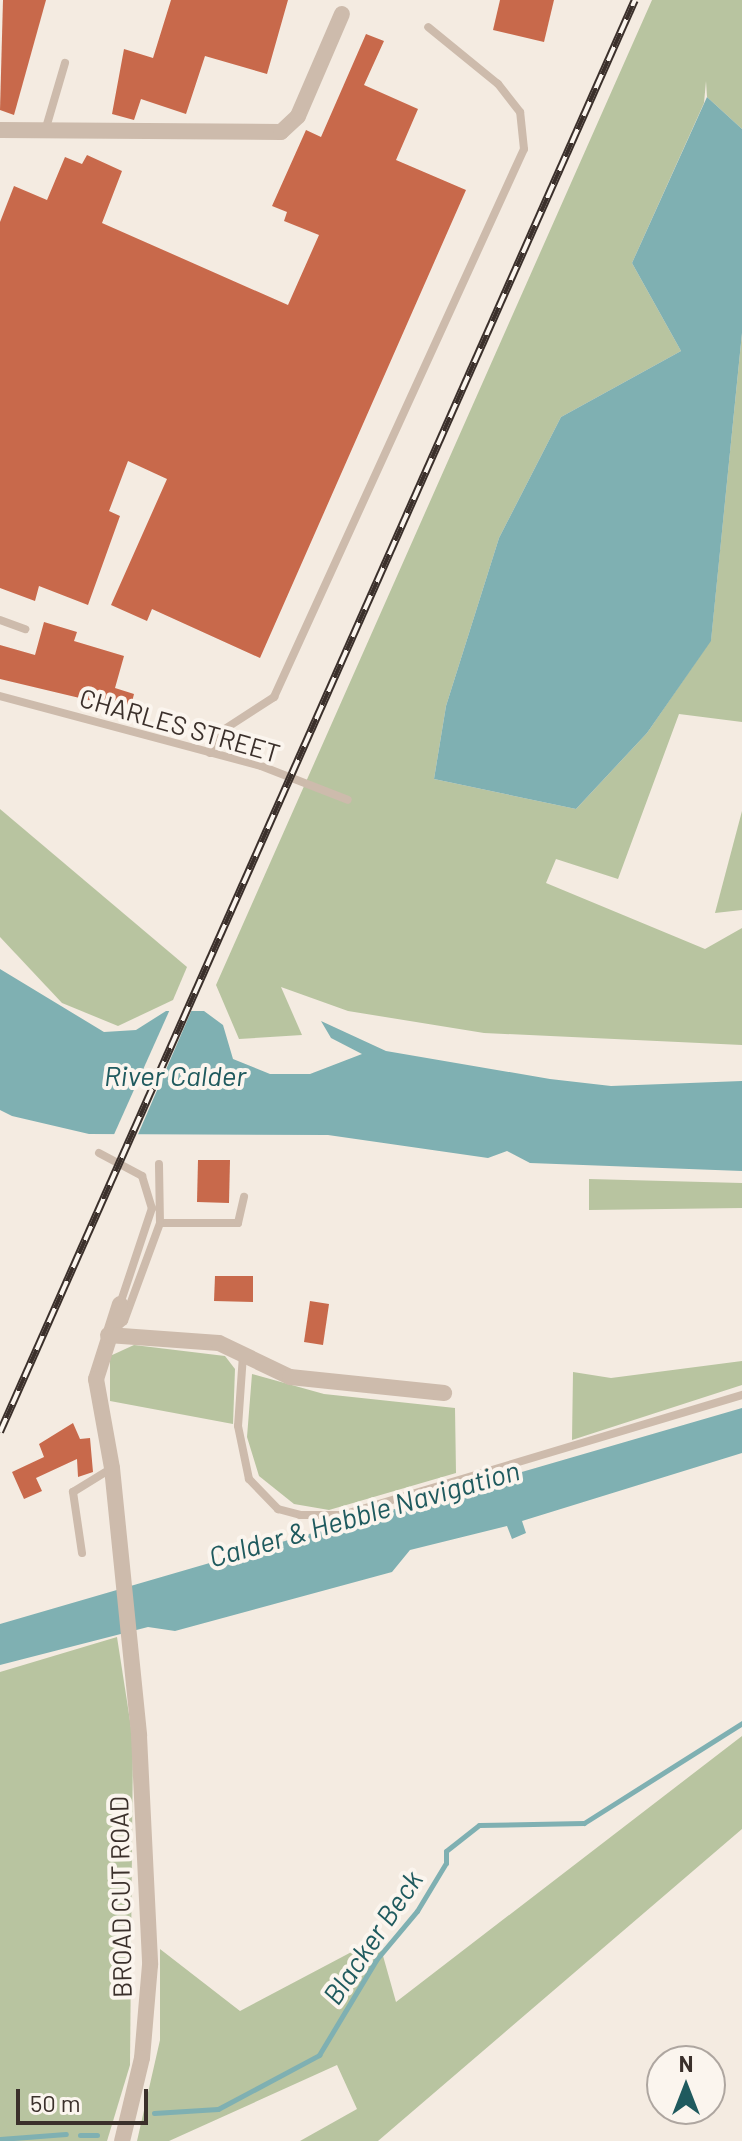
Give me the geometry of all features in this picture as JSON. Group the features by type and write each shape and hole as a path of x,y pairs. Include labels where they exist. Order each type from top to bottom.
{"street":[{"path":"0,130 44,135 281,132 298,116 345,7"},
{"path":"112,1468 96,1379 120,1304"},
{"path":"108,1335 219,1343 290,1377 444,1393"},
{"name":"BROAD CUT ROAD","path":"112,1468 150,1965 142,2058 122,2141"}],"lane":[{"path":"210,753 214,736 274,697 524,149 520,112 498,84 428,27"},
{"path":"44,135 65,63"},
{"path":"0,620 25,629"},
{"name":"CHARLES STREET","path":"0,696 210,753 348,800"},
{"path":"99,1153 142,1176 152,1208 120,1304"},
{"path":"108,1335 124,1321 160,1223 159,1164"},
{"path":"160,1223 238,1223 244,1197"},
{"path":"243,1354 238,1426 249,1479 278,1509 300,1515 342,1515 742,1395"},
{"path":"82,1553 73,1492 112,1468"}],"green space":[{"path":"652,0 742,0 742,129 707,97 706,81 704,103 632,263 681,351 561,417 499,538 446,706 434,779 576,809 647,733 711,640 742,333 742,722 679,714 618,879 556,859 546,883 705,949 742,928 742,1045 484,1033 348,1011 281,987 302,1035 239,1039 216,985"},
{"path":"0,809 187,967 173,1000 118,1026 62,1003 0,937"},
{"path":"742,811 742,910 715,913"},
{"path":"589,1179 742,1183 742,1208 589,1210"},
{"path":"134,1345 225,1356 235,1369 233,1424 110,1401 110,1356"},
{"path":"742,1361 742,1385 572,1440 573,1372 611,1378"},
{"path":"252,1374 324,1394 455,1408 456,1473 329,1510 294,1504 259,1476 247,1437"},
{"path":"117,1637 133,1740 130,2065 107,2141 0,2141 0,1672"},
{"path":"742,1736 742,1829 378,2141 300,2141 357,2109 337,2065 169,2141 137,2141 160,2040 160,1949 240,2011 378,1938 396,2002"}],"water":[{"path":"707,97 742,129 742,333 711,641 647,733 576,809 434,779 446,706 499,538 561,417 681,351 632,263"},
{"name":"River Calder","path":"0,969 104,1032 136,1030 166,1011 204,1011 223,1025 233,1059 270,1074 310,1074 362,1054 331,1038 321,1021 386,1051 550,1079 611,1086 742,1081 742,1171 530,1163 507,1151 488,1158 328,1135 89,1134 12,1116 0,1110"},
{"path":"742,1408 742,1453 522,1521 526,1533 512,1539 507,1526 410,1550 392,1572 175,1631 148,1627 0,1665 0,1624"}],"pier":[{"path":"171,1007 193,1007 136,1139 112,1139"}],"building":[{"path":"3,0 46,0 14,115 0,110"},
{"path":"171,0 288,0 267,74 205,56 186,114 141,99 134,120 112,114 124,49 153,58"},
{"path":"500,0 554,0 544,42 493,30"},
{"path":"366,34 384,41 364,85 418,109 396,160 466,190 260,658 152,609 147,621 111,605 167,479 128,461 109,511 120,516 88,605 39,586 35,601 0,588 0,222 14,186 47,200 65,157 82,164 87,155 122,171 102,223 288,305 319,235 284,221 287,212 272,206 306,130 321,137"},
{"path":"44,622 77,632 74,641 124,656 115,688 134,694 130,710 0,679 0,645 35,655"},
{"path":"198,1160 230,1160 229,1203 197,1202"},
{"path":"215,1276 253,1276 253,1302 214,1301"},
{"path":"310,1301 329,1304 323,1345 304,1342"},
{"path":"73,1423 80,1439 90,1438 93,1472 78,1477 77,1459 36,1478 42,1491 24,1499 12,1472 44,1457 39,1444"}],"waterway":[{"name":"Blacker Beck","path":"154,2113 218,2109 319,2055 376,1960 417,1911 446,1863 446,1851 479,1825 584,1823 742,1723"},
{"name":"Blacker Beck","path":"0,2139 66,2134"},
{"name":"Blacker Beck","path":"80,2135 97,2135"}],"railway":[{"path":"0,1432 635,0"}],"water label":[{"name":"Calder & Hebble Navigation","path":"364,1513"}]}
